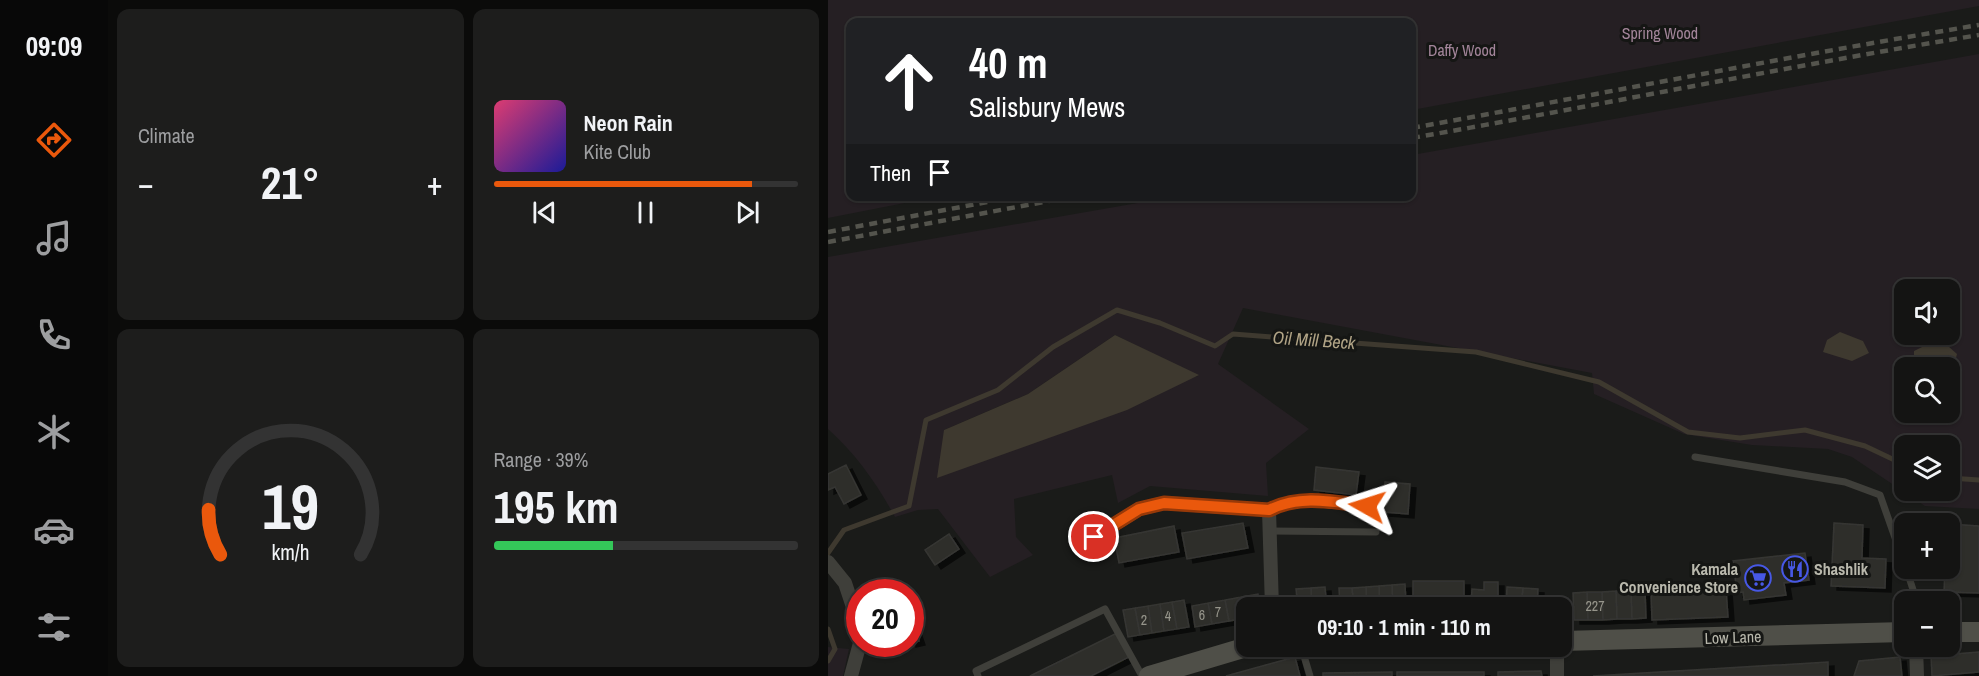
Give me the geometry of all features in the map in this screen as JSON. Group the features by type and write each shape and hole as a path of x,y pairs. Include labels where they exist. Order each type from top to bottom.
{"street":[{"path":"1094,537 1139,509 1164,503 1269,510 1272,597"},
{"path":"830,563 846,587"},
{"name":"Low Lane","path":"1572,641 1894,632"},
{"path":"1960,632 1979,632"},
{"path":"1149,676 1236,650"},
{"path":"851,676 856,657"},
{"path":"1557,657 1557,676"},
{"path":"1916,657 1917,676"}],"lane":[{"path":"1695,457 1845,482 1880,495 1894,535"},
{"path":"1269,510 1305,499 1367,506"},
{"path":"1270,531 1376,532"},
{"path":"978,676 976,671 1105,609 1142,676"},
{"path":"1304,657 1310,676"}],"green space":[{"name":"Daffy Wood","path":"828,0 1979,0 1979,6 1416,109 1416,18 846,18 846,201 915,201 828,218"},
{"path":"1979,54 1979,509 1925,506 1918,501 1960,501 1960,435 1894,435 1894,485 1852,457 1828,449 1752,445 1684,434 1594,394 1592,373 1243,308 1218,364 1309,429 1266,463 1268,496 1150,486 1118,503 1112,475 1014,499 1016,537 1033,555 990,577 938,509 918,510 895,517 865,470 828,429 828,257 1149,201 1416,201 1416,154","holes":["1115,335 1198,376 944,430 1028,394"]},
{"path":"828,647 846,649 847,657 843,676 828,676"}],"shaded area":[{"path":"1840,332 1863,341 1869,353 1852,361 1823,352 1827,340"},
{"path":"1115,335 1199,375 1127,410 937,478 944,430 1028,394"},
{"path":"1926,345 1944,345 1957,354 1956,357 1914,357 1914,351"}],"building":[{"path":"846,465 861,495 844,504 835,487 828,490 828,474"},
{"path":"1316,467 1359,472 1356,495 1314,490"},
{"path":"1385,482 1410,484 1408,514 1383,512"},
{"path":"1243,523 1248,548 1187,559 1182,533"},
{"path":"1834,523 1863,525 1862,558 1886,559 1885,588 1831,586"},
{"path":"1960,525 1979,526 1979,593 1944,591 1945,579 1960,579"},
{"path":"1174,526 1179,552 1119,563 1114,538"},
{"path":"949,534 959,549 935,565 925,550"},
{"path":"1805,553 1809,580 1784,583 1786,595 1744,600 1743,592 1737,593 1733,561"},
{"path":"1413,581 1464,581 1464,597 1413,597"},
{"path":"1484,582 1498,582 1498,597 1471,597 1472,589 1484,590"},
{"path":"1405,584 1406,597 1393,597 1392,585"},
{"path":"1392,585 1393,597 1380,597 1379,586"},
{"path":"1379,586 1380,597 1366,597 1366,587"},
{"path":"1325,587 1326,597 1311,597 1311,588"},
{"path":"1366,587 1366,597 1353,597 1352,588"},
{"path":"1507,587 1523,588 1522,597 1506,597"},
{"path":"1311,588 1311,597 1297,597 1296,589"},
{"path":"1339,588 1352,588 1353,597 1339,597"},
{"path":"1523,588 1538,589 1538,597 1522,597"},
{"path":"1726,589 1728,617 1652,620 1651,592"},
{"path":"1645,590 1646,618 1632,619 1631,591"},
{"path":"1616,591 1631,591 1632,619 1617,619"},
{"path":"1616,591 1617,619 1603,620 1602,592"},
{"path":"1587,592 1588,620 1574,620 1573,593"},
{"path":"1587,592 1602,592 1603,620 1588,620"},
{"path":"1258,594 1258,597 1241,597"},
{"path":"1236,598 1236,620 1229,621 1225,600"},
{"path":"1184,600 1189,627 1177,629 1172,602"},
{"path":"1225,600 1229,621 1212,624 1208,603"},
{"path":"1172,602 1177,629 1164,631 1160,604"},
{"path":"1208,603 1212,624 1195,627 1192,606"},
{"path":"1160,604 1164,631 1152,633 1148,606"},
{"path":"1148,606 1152,633 1140,635 1135,608"},
{"path":"1135,608 1140,635 1128,637 1123,610"},
{"path":"1117,633 1129,657 1091,676 1030,676"},
{"path":"1979,652 1979,672 1932,676 1931,657 1960,657 1960,654"},
{"path":"1295,657 1300,676 1226,676"},
{"path":"1900,657 1902,676 1854,676 1859,661"},
{"path":"1828,662 1828,676 1593,676"},
{"path":"1541,671 1542,676 1498,676 1498,672"},
{"path":"1392,672 1392,676 1323,676 1323,673"},
{"path":"1397,672 1484,672 1484,676 1397,676"}],"waterway":[{"name":"Oil Mill Beck","path":"828,553 844,530 909,506 926,420 998,390 1053,347 1117,310 1160,323 1215,346 1233,334 1476,352 1599,382 1688,432 1740,438 1805,430 1865,446 1894,460"},
{"name":"Oil Mill Beck","path":"1960,479 1979,480"},
{"name":"Oil Mill Beck","path":"828,629 835,649 828,661"}],"railway":[{"path":"1416,127 1979,25"},
{"path":"1416,137 1979,35"},
{"path":"828,232 992,201"},
{"path":"828,242 1049,201"}],"place":[{"name":"Shashlik","path":"1795,569"},
{"name":"Kamala Convenience Store","path":"1758,578"}],"route":[{"path":"1094,537 1139,509 1164,503 1269,510 1305,499 1367,506"}],"park label":[{"name":"Spring Wood","path":"1660,33"}]}
